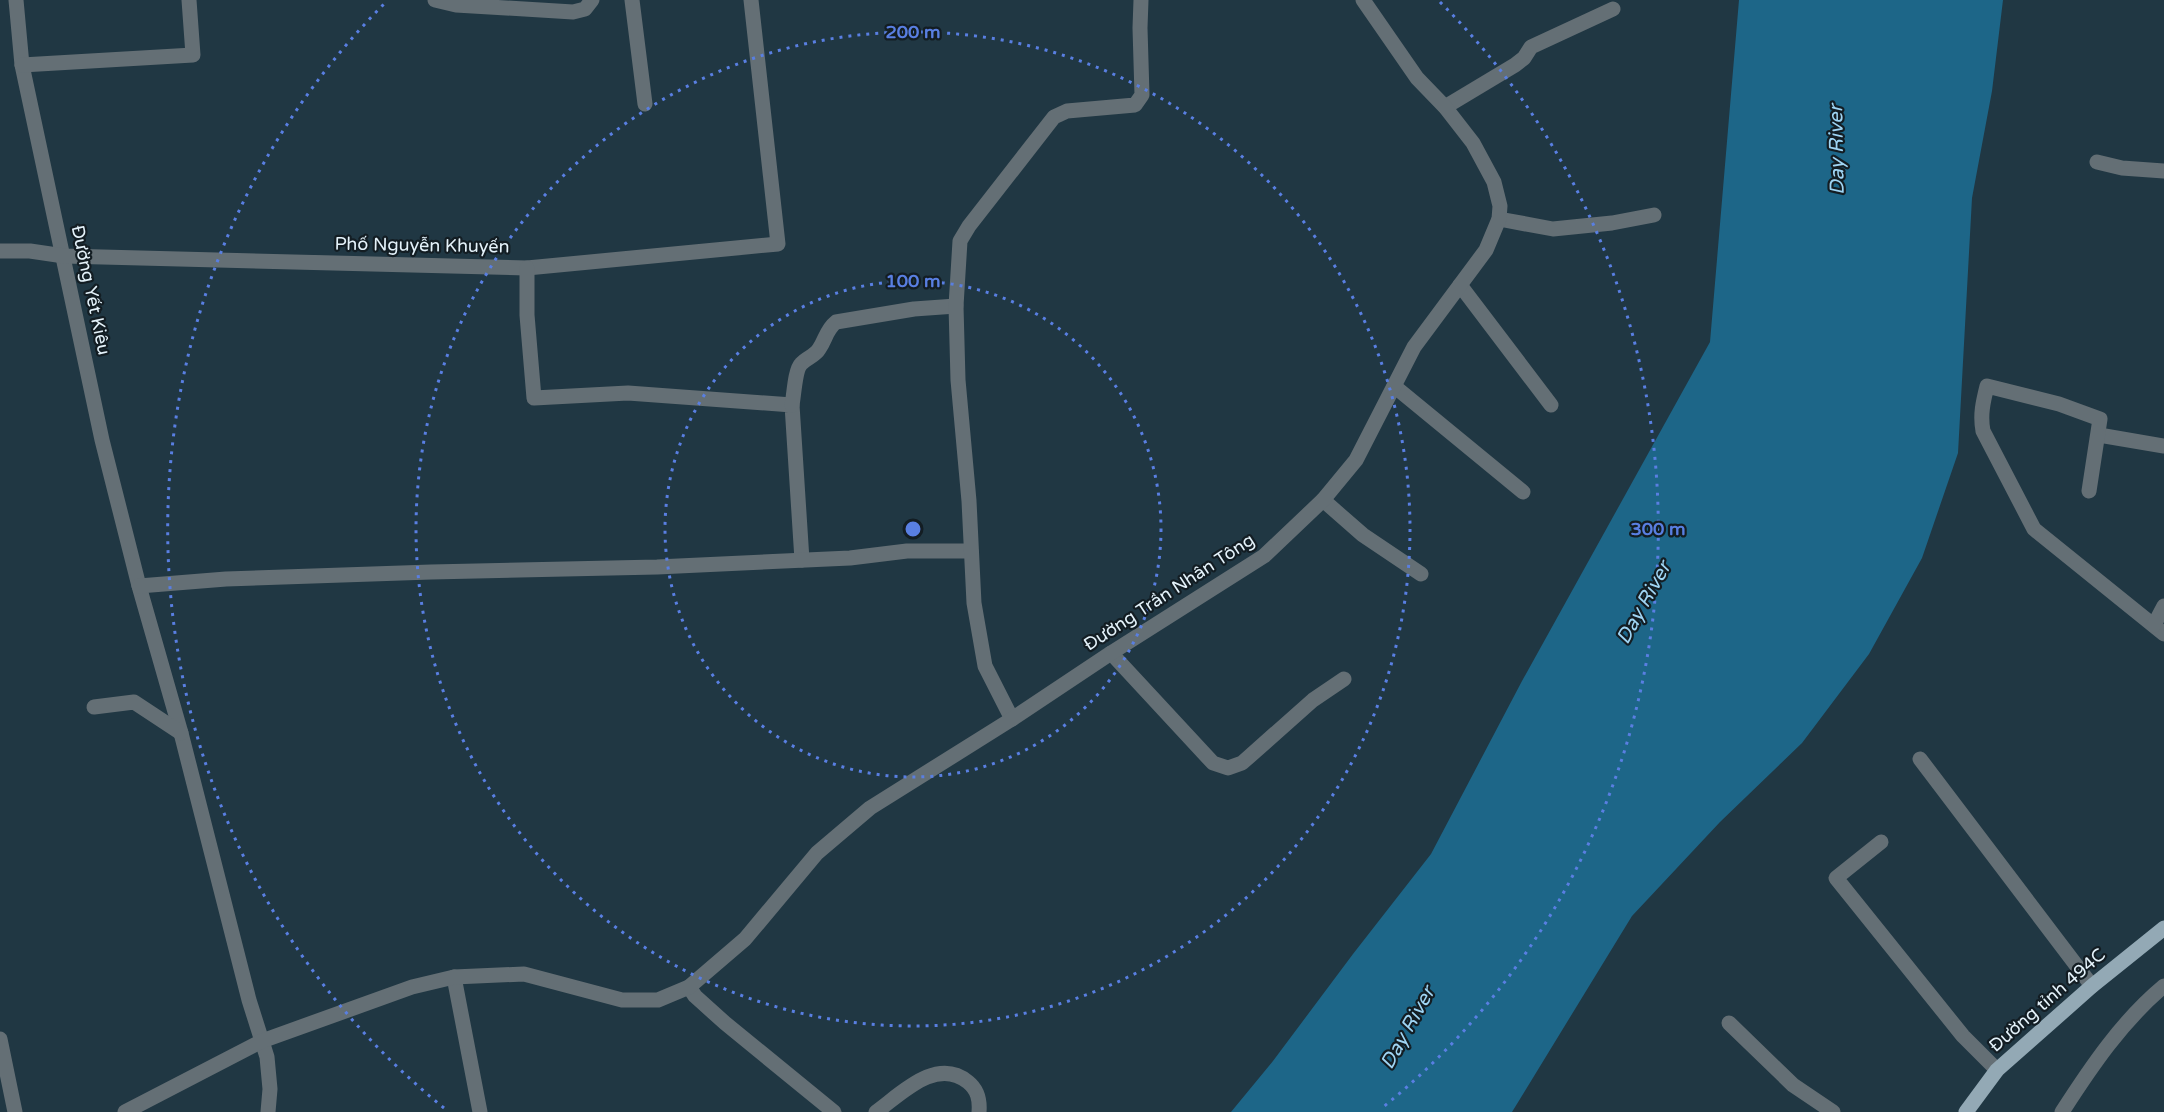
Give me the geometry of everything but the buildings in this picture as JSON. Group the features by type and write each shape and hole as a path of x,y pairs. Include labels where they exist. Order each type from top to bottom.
{"main road":[{"name":"Đường tỉnh 494C","path":"1966,1112 1997,1070 2092,986 2164,928"}],"street":[{"name":"Đường Yết Kiêu","path":"16,0 22,65 102,440 139,586 181,733 249,1000 267,1057 270,1089 268,1112"},
{"path":"22,65 193,55 189,0"},
{"path":"435,0 456,5 573,12 585,9 592,0"},
{"path":"632,0 645,104"},
{"name":"Phố Nguyễn Khuyến","path":"0,251 30,251 64,256 527,267 778,244 752,29 751,0"},
{"path":"1012,719 986,666 974,603 969,501 958,380 956,306 960,241 969,226 1054,117 1067,111 1135,105 1142,95 1141,0"},
{"name":"Đường Trần Nhân Tông","path":"125,1112 262,1041 412,987 454,977 524,974 622,1000 658,1000 688,987 745,939 817,853 870,808 1264,556 1323,500 1356,460 1414,347 1486,250 1499,219 1500,206 1494,182 1473,143 1445,107 1417,78 1363,0"},
{"path":"1445,107 1515,65 1524,58 1531,47 1613,9"},
{"path":"2097,162 2122,168 2164,171"},
{"path":"1499,219 1553,230 1654,215"},
{"path":"527,267 526,315 534,398 628,393 792,405"},
{"path":"1460,285 1551,405"},
{"path":"802,560 792,405 798,366 815,354 828,328 836,322 914,309 956,306"},
{"path":"1394,386 1522,492"},
{"path":"2088,491 2100,419 2059,404 1987,386 1982,408 1983,431 2034,529 2159,629 2164,606"},
{"path":"2099,435 2164,446"},
{"path":"1323,500 1363,535 1421,574"},
{"path":"139,586 226,579 657,567 850,558 907,551 971,551"},
{"path":"1111,653 1213,763 1228,768 1242,764 1313,700 1344,679"},
{"path":"94,707 134,702 181,733"},
{"path":"1920,759 2092,986"},
{"path":"1881,842 1836,878 1964,1036 1997,1070"},
{"path":"454,977 480,1112"},
{"path":"2062,1112 2101,1053 2149,999 2164,986"},
{"path":"688,987 725,1023 834,1112"},
{"path":"1729,1023 1793,1085 1833,1112"},
{"path":"0,1038 15,1112"},
{"path":"876,1112 919,1080 942,1074 963,1078 970,1084 977,1092 979,1112"}],"water":[{"name":"Day River","path":"1739,0 2003,0 1992,91 1972,198 1958,453 1922,558 1869,654 1802,743 1720,822 1632,916 1512,1112 1231,1112 1273,1061 1431,854 1522,681 1710,342"}]}
